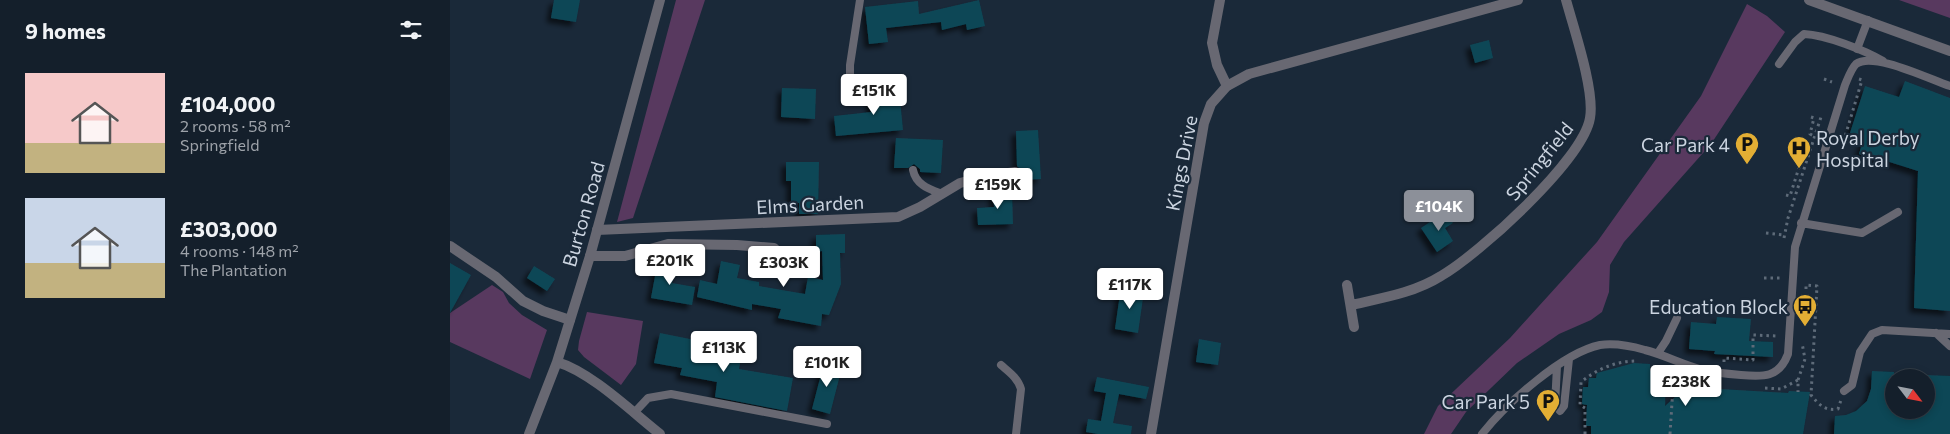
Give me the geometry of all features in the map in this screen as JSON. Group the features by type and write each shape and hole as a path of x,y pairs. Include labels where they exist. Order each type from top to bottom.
{"street":[{"name":"Burton Road","path":"529,434 557,362 590,256 660,0"},
{"path":"1220,0 1212,43 1217,65 1227,86"},
{"name":"Kings Drive","path":"1150,434 1204,123 1211,104 1227,86 1249,74 1518,0"},
{"name":"Springfield","path":"1351,305 1410,291 1451,270 1503,229 1556,173 1579,144 1586,133 1590,119 1591,100 1566,0"},
{"path":"1809,0 1950,51"},
{"name":"Elms Garden","path":"597,230 898,217 960,183 972,179 1015,172"},
{"path":"590,256 625,256 668,244 693,244 774,248 785,259"},
{"path":"450,246 496,277 523,301 543,311 570,320"},
{"path":"1347,285 1354,327"},
{"path":"557,362 568,365 593,381 660,434"}],"lane":[{"path":"850,80 850,65 860,0"},
{"path":"1857,49 1868,20"},
{"path":"1779,64 1795,42 1804,34 1813,35 1871,54 1884,61 1950,86"},
{"path":"1482,434 1529,387 1557,366 1590,348 1601,345 1620,345 1658,354 1702,370 1723,374 1763,376 1780,368 1788,354 1796,247 1849,75 1856,64 1860,62 1884,61"},
{"path":"913,170 914,177 919,184 942,194"},
{"path":"1802,223 1862,233 1898,212"},
{"path":"1658,354 1677,318"},
{"path":"1844,391 1852,385 1860,352 1872,334 1882,330 1950,334"},
{"path":"1936,333 1950,346"},
{"path":"1557,366 1555,405 1560,411 1564,406 1569,359"},
{"path":"1001,365 1020,382 1021,389 1016,434"},
{"path":"634,413 648,398 671,394 827,424"}],"path":[{"path":"1849,75 1862,80 1844,140 1862,145"},
{"path":"1824,80 1832,82"},
{"path":"1810,117 1814,118 1810,134 1814,136"},
{"path":"1786,195 1790,196 1798,177 1802,158 1797,156"},
{"path":"1766,233 1784,235"},
{"path":"1764,278 1780,278"},
{"path":"1805,295 1806,286 1817,286 1811,395 1820,406 1830,410 1838,409 1844,391"},
{"path":"1798,380 1805,359 1802,344 1803,334"},
{"path":"1585,434 1585,408 1580,405 1581,382 1595,371 1628,361 1644,362"},
{"path":"1659,365 1665,369 1676,383 1713,385"},
{"path":"1670,434 1673,387 1676,383"}],"shaded area":[{"path":"676,0 705,0 633,218 617,222"},
{"path":"1899,0 1950,0 1950,18"},
{"path":"1747,4 1767,16 1785,32 1711,144 1624,242 1610,265 1609,292 1602,312 1591,320 1559,334 1517,363 1466,412 1451,434 1424,434 1438,406 1510,338 1597,242 1701,96"},
{"path":"492,285 503,292 509,303 522,315 547,330 530,379 450,342 450,313"},
{"path":"587,312 643,321 636,364 621,385 584,357 578,350"}],"building":[{"path":"554,0 580,0 576,22 551,18"},
{"path":"979,0 985,26 967,30 966,24 942,30 941,22 886,28 888,42 869,44 865,7 918,1 919,14"},
{"path":"1489,40 1493,58 1475,63 1470,45"},
{"path":"1905,81 1950,98 1950,311 1914,308 1918,171 1877,158 1876,161 1859,154 1864,137 1850,133 1865,86 1899,97"},
{"path":"782,88 816,89 815,119 781,117"},
{"path":"899,89 903,130 836,136 834,116 871,112 869,92"},
{"path":"1038,130 1041,179 1018,180 1022,171 1017,166 1016,131"},
{"path":"896,138 943,140 941,173 920,172 920,169 914,164 908,168 894,168"},
{"path":"786,162 819,162 818,214 799,214 799,203 791,203 791,181 786,181"},
{"path":"1012,190 1013,224 978,225 977,208 994,207 993,191"},
{"path":"1445,212 1453,223 1445,228 1453,241 1437,252 1421,228"},
{"path":"845,234 845,253 840,253 841,284 829,315 822,314 821,326 778,318 781,309 752,304 752,310 697,297 700,280 717,284 721,261 740,265 737,278 759,282 759,286 805,294 808,277 823,280 822,251 816,252 816,235"},
{"path":"658,260 676,263 672,283 695,287 692,305 651,298"},
{"path":"450,263 471,275 450,313"},
{"path":"534,266 555,279 547,291 527,278"},
{"path":"1121,287 1144,291 1138,333 1115,329"},
{"path":"1717,317 1751,319 1749,341 1773,342 1773,357 1714,354 1715,351 1689,349 1691,322 1716,324"},
{"path":"660,333 715,344 714,352 741,358 739,369 793,378 787,411 715,397 717,382 680,375 682,368 654,363"},
{"path":"1199,339 1221,343 1218,365 1196,362"},
{"path":"824,363 842,367 830,414 812,409"},
{"path":"1634,363 1650,364 1650,371 1666,372 1665,406 1686,387 1788,393 1789,391 1810,392 1803,434 1591,434 1591,426 1586,426 1587,405 1582,404 1583,387 1588,387 1589,378 1596,378 1597,373"},
{"path":"1872,371 1885,372 1885,419 1935,419 1935,375 1950,376 1950,434 1834,434 1835,416 1846,415 1856,411 1867,401 1871,389"},
{"path":"1097,377 1149,387 1146,399 1119,394 1113,423 1132,426 1131,434 1086,432 1088,419 1101,421 1106,393 1094,391"}],"place":[{"name":"Car Park 4","path":"1747,165"},
{"name":"Royal Derby Hospital","path":"1799,169"},
{"name":"Education Block","path":"1805,327"},
{"name":"Car Park 5","path":"1548,422"}]}
